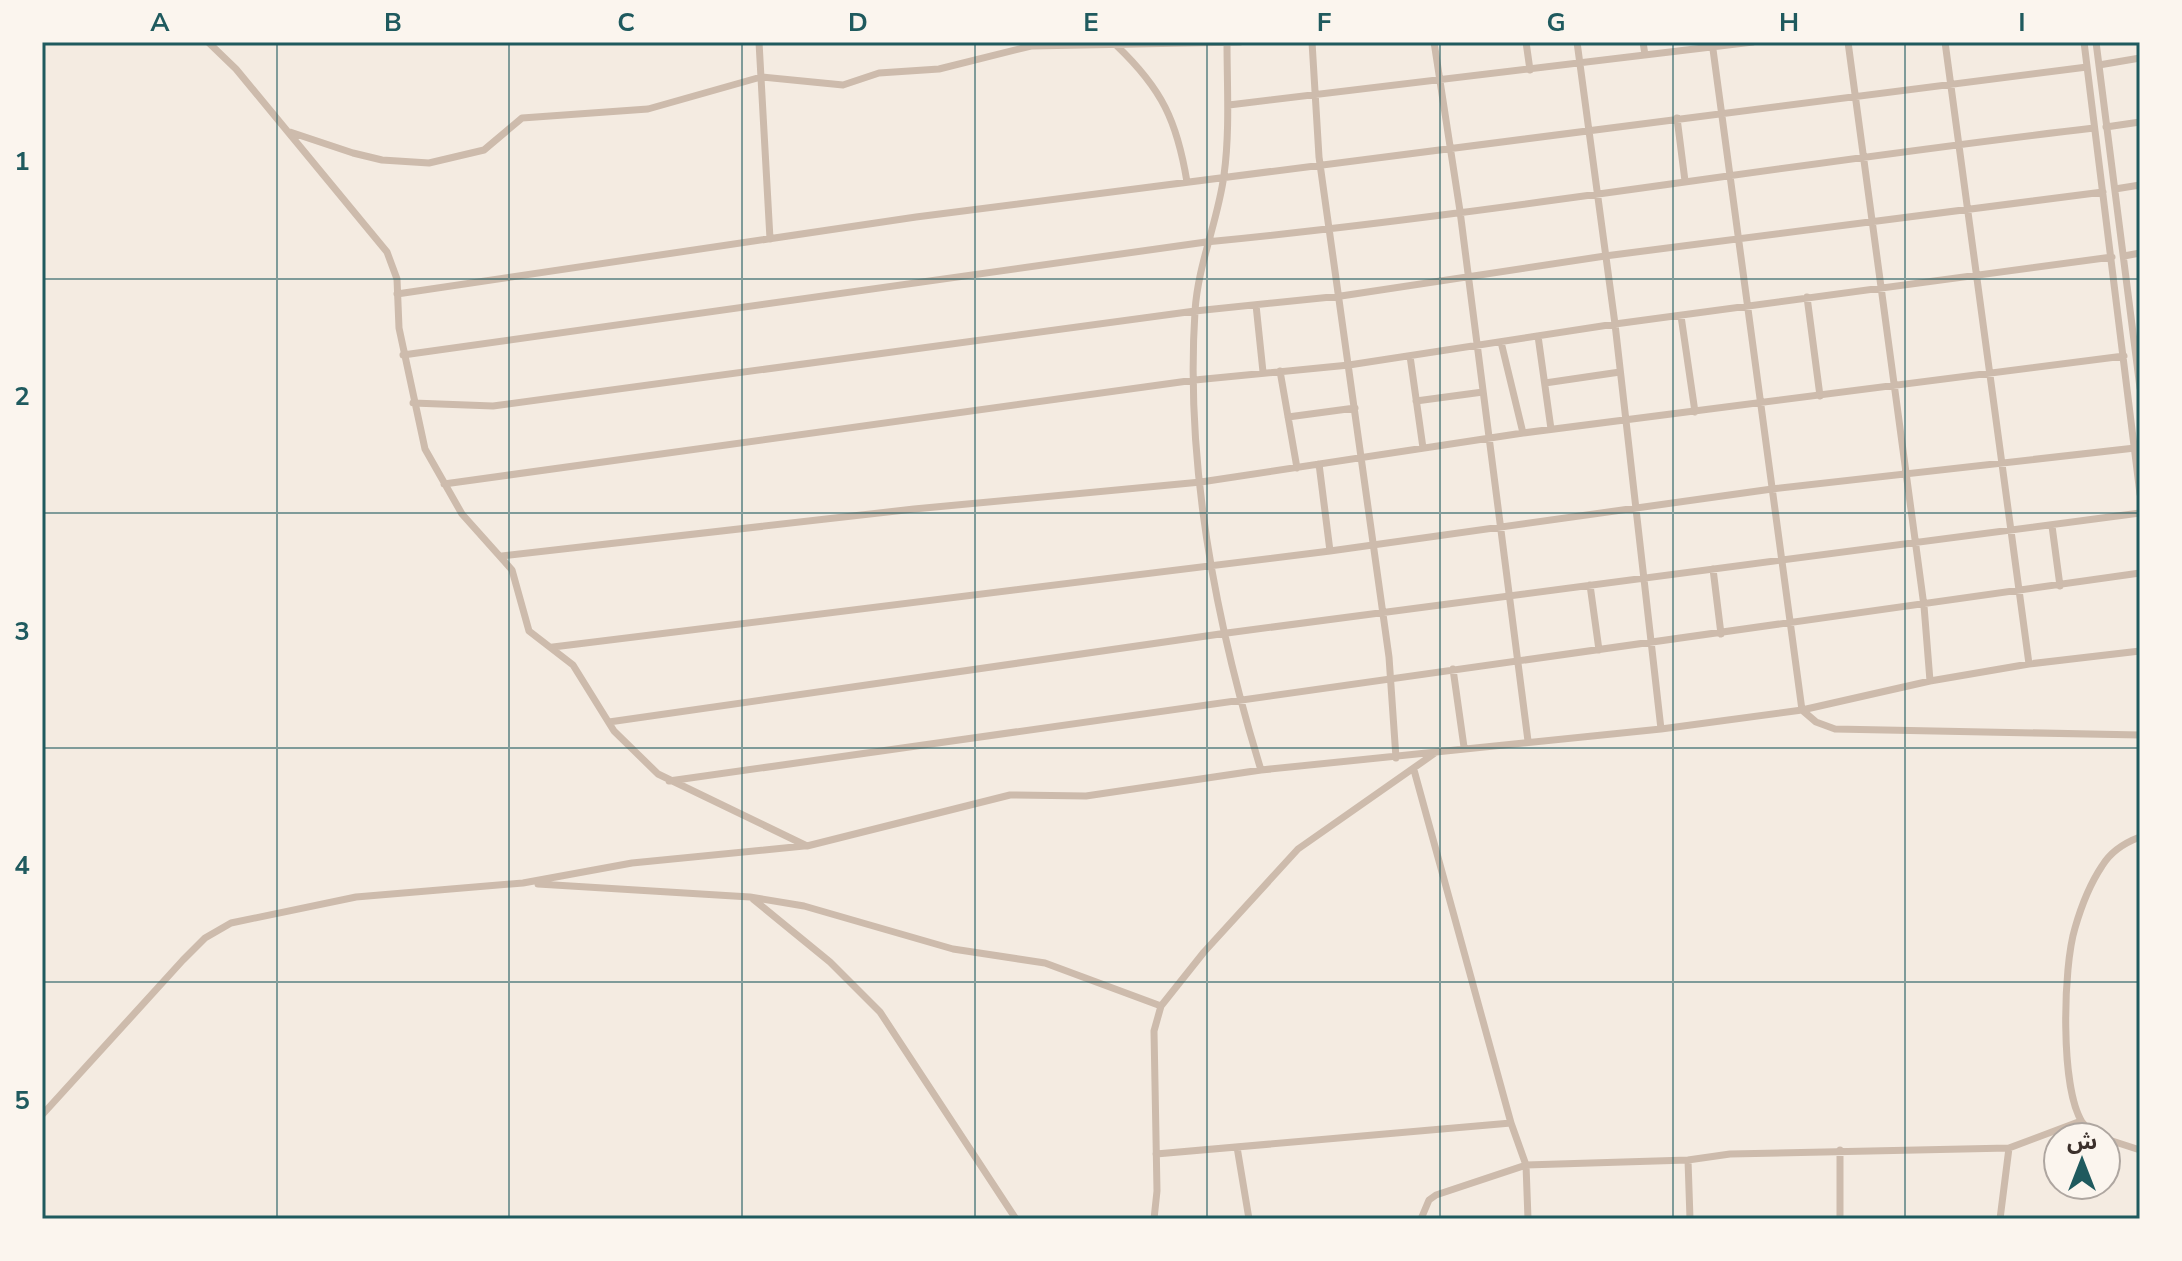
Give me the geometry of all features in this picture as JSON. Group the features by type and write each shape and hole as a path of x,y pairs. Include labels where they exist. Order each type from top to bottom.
{"street":[{"path":"208,42 288,132 387,252 397,279 403,355 425,449 462,514 502,556 516,580 529,631 573,665 609,722 644,763 669,781 807,846"},
{"path":"759,42 770,239"},
{"path":"288,132 382,160 429,163 484,150 522,118 648,109 695,99 733,82 761,77 843,85 879,73 939,69 1029,44 1240,42"},
{"path":"1312,42 1313,95 1320,166 1341,296 1383,614 1396,758"},
{"path":"1434,42 1460,211 1528,741"},
{"path":"1526,42 1530,70"},
{"path":"1577,42 1615,324 1661,729"},
{"path":"1643,42 1645,55"},
{"path":"1229,105 1440,82 1713,44 1753,42"},
{"path":"1848,42 1891,387 1924,606 1930,681"},
{"path":"1945,42 2029,664"},
{"path":"2084,42 2140,494"},
{"path":"2096,42 2140,388"},
{"path":"1226,43 1229,105 1224,177 1206,242 1195,311 1195,380 1210,566 1261,770"},
{"path":"1116,44 1142,69 1173,119 1187,182"},
{"path":"1713,44 1802,710 1816,722 1835,729 2140,735"},
{"path":"2099,65 2140,58"},
{"path":"397,294 1224,177 1950,82 2087,67"},
{"path":"1677,118 1685,181"},
{"path":"2106,127 2140,122"},
{"path":"403,355 1206,242 1330,230 2094,128"},
{"path":"2115,189 2140,185"},
{"path":"413,403 493,406 1195,311 1341,296 1605,256 2103,192"},
{"path":"2124,256 2140,253"},
{"path":"444,484 1195,380 1349,365 1615,324 2112,257"},
{"path":"1807,297 1820,396"},
{"path":"1256,305 1263,372"},
{"path":"1681,316 1695,412"},
{"path":"1538,336 1551,429"},
{"path":"1501,342 1523,433"},
{"path":"1410,356 1423,448"},
{"path":"502,556 914,509 1201,482 1551,429 2124,356"},
{"path":"1280,371 1297,468"},
{"path":"1545,383 1620,372"},
{"path":"1416,401 1483,392"},
{"path":"1288,417 1355,408"},
{"path":"553,647 1330,551 1772,489 2135,448"},
{"path":"1319,464 1330,551"},
{"path":"609,722 1227,633 2140,513"},
{"path":"2052,526 2060,586"},
{"path":"1713,569 1721,634"},
{"path":"669,781 1242,698 2018,593 2140,573"},
{"path":"1590,585 1599,650"},
{"path":"42,1115 183,960 205,938 231,923 356,897 523,883 632,863 807,846 861,835 996,798 1086,796 1261,770 1661,729 1802,710 1930,681 2029,664 2140,651"},
{"path":"1453,669 1464,747"},
{"path":"1154,1219 1154,1031 1161,1006 1204,952 1298,849 1437,751"},
{"path":"1414,770 1511,1123 1526,1165 1528,1219"},
{"path":"2081,1121 2069,1067 2065,994 2074,930 2102,865 2119,847 2140,837"},
{"path":"523,883 750,897 804,906 953,949 1045,963 1161,1006"},
{"path":"750,897 830,962 880,1012 1016,1219"},
{"path":"1156,1154 1511,1123"},
{"path":"1421,1219 1429,1200 1436,1195 1526,1165 1688,1160 1730,1154 1840,1150 2009,1148 2042,1136"},
{"path":"1237,1147 1249,1219"},
{"path":"2000,1219 2009,1148"},
{"path":"1840,1150 1840,1219"},
{"path":"1688,1160 1690,1219"}]}
